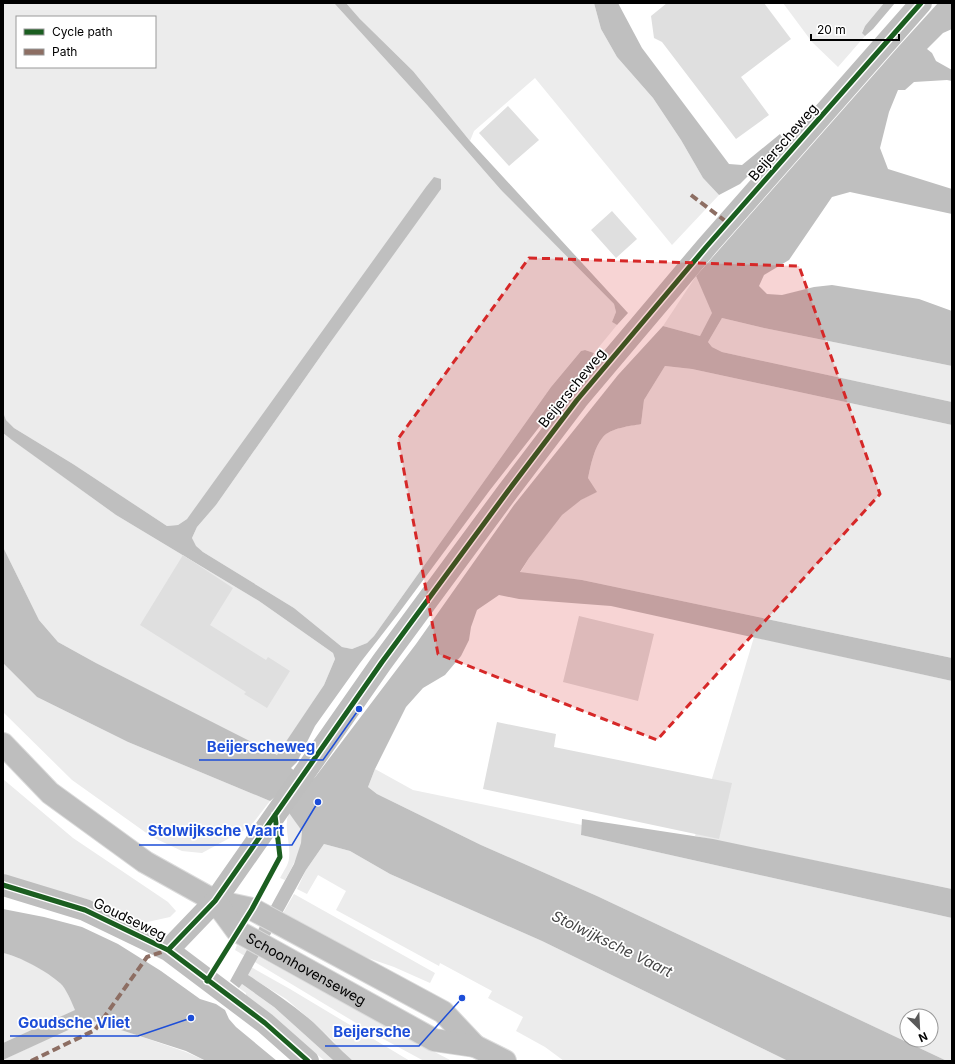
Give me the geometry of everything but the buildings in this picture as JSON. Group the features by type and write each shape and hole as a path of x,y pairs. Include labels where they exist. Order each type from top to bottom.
{"street":[{"name":"Beijerscheweg","path":"215,901 382,662 503,497 577,400 707,246 921,3"},
{"name":"Schoonhovenseweg","path":"3,744 50,794 145,862 215,901 252,909 443,1012 475,1046"},
{"name":"Goudseweg","path":"3,885 86,910 168,950 265,1023 308,1061"},
{"name":"Schoonhovenseweg","path":"215,901 237,931 434,1040 475,1046 505,1061"},
{"path":"168,950 215,901"}],"highlighted area":[{"path":"529,258 799,266 880,494 657,740 438,654 398,439"}],"shaded area":[{"path":"3,3 334,3 427,105 501,190 614,304 616,312 612,322 617,325 594,353 585,350 581,351 551,387 374,636 367,643 352,649 342,647 294,608 203,552 195,546 192,538 197,527 216,505 332,340 187,519 178,525 167,526 73,464 14,428 6,420 3,412"},
{"path":"346,3 594,3 601,29 617,57 653,98 681,140 703,178 719,195 672,245 535,78 474,131 470,141 413,71 360,19"},
{"path":"783,3 884,3 865,26 862,32 865,36 838,67 812,42"},
{"path":"696,276 713,313 700,336 663,326"},
{"path":"722,318 764,328 952,366 952,402 722,352 712,347 708,342"},
{"path":"665,366 692,369 952,425 952,658 582,580 520,573 529,558 562,514 581,500 596,492 588,478 597,446 603,437 610,431 641,423 644,400"},
{"path":"3,433 116,515 259,601 333,653 335,659 324,685 277,756 58,642 39,620 3,547"},
{"path":"754,637 952,681 952,889 695,836"},
{"path":"3,663 37,697 128,742 270,801 250,827 202,853 182,851 152,837 72,780 3,712"},
{"path":"375,769 413,790 582,825 581,835 952,918 952,1061 947,1061 919,1048 939,1048 939,1008 899,1008 899,1038 597,896 481,845 377,794 368,787"},
{"path":"3,779 73,838 168,902 176,911 170,917 143,923 89,900 3,877"},
{"path":"289,813 300,827 302,838 297,857 285,880 280,878 289,860 287,818"},
{"path":"324,844 350,851 390,874 542,941 788,1061 564,1061 545,1047 516,1031 523,1017 488,998 492,991 440,963 439,966 336,910 346,891 318,875 307,894 297,889 306,870"},
{"path":"294,894 435,973 430,983 394,967 336,947 283,913"},
{"path":"237,945 452,1061 424,1061 376,1035 235,950"},
{"path":"3,953 42,969 56,979 65,988 76,1010 3,1043"},
{"path":"251,967 410,1061 353,1061 338,1049 334,1042 313,1022 286,999 247,975"},
{"path":"242,984 274,1007 334,1061 325,1061 246,997 246,993 239,988"},
{"path":"90,1019 186,1052 206,1061 3,1061"}],"water":[{"path":"334,3 346,3 360,19 413,71 470,141 628,313 617,325 612,322 616,312 614,304 501,190 427,105"},
{"path":"594,3 618,3 642,48 729,164 742,165 780,134 784,140 740,184 719,195 703,178 681,140 653,98 617,57 601,29"},
{"path":"884,3 895,3 873,29 865,36 862,33 865,26"},
{"path":"938,3 952,3 952,29 943,33 927,49 932,53 936,61 952,70 952,81 914,82 905,90 898,90 889,112 880,148 888,169 952,189 952,214 850,192 832,197 789,260 764,275 759,286 767,294 782,295 814,287 832,285 919,299 952,311 952,366 764,328 722,318 708,342 712,347 722,352 952,402 952,425 692,369 665,366 644,400 641,424 610,431 603,437 597,446 588,478 597,492 581,500 562,515 520,572 582,580 952,658 952,681 611,606 519,599 499,595 477,610 471,627 469,640 461,656 445,675 423,688 406,707 375,769 368,787 377,794 481,845 597,896 899,1038 899,1048 919,1048 947,1061 788,1061 542,941 390,874 350,851 324,844 306,870 248,975 305,1015 353,1061 334,1061 274,1007 242,984 239,988 230,981 294,864 301,843 302,831 289,813 282,791 270,801 128,742 37,697 3,663 3,547 39,620 58,642 96,663 277,755 324,685 335,659 333,653 259,601 116,515 12,440 3,433 3,412 6,420 14,428 73,464 167,526 178,525 187,519 426,187 434,177 441,179 441,189 332,340 216,505 197,527 192,538 196,546 203,552 294,608 342,647 352,649 367,643 374,636 551,387 581,351 585,350 594,353 587,366 490,490 360,663 315,726 297,762 291,768 309,783 316,776 416,644 514,505 618,375 663,326 700,336 712,313 696,276"},
{"path":"582,819 713,839 952,889 952,918 581,835"},
{"path":"3,909 44,917 82,927 118,944 161,971 200,999 216,1004 225,1010 229,1019 236,1027 277,1061 206,1061 186,1051 90,1020 3,1060 3,1043 75,1010 64,988 55,979 41,969 25,961 3,953"}],"marked path":[{"path":"691,195 728,223"},
{"path":"31,1061 95,1030 147,957 168,950"}],"cycle path":[{"path":"168,950 215,901 382,662 577,400 707,246 921,3"},
{"path":"207,981 252,909 280,857 275,815"},
{"path":"3,885 85,910 168,950 265,1023 308,1061"}],"place":[{"name":"Beijerscheweg","path":"359,709"},
{"name":"Stolwijksche Vaart","path":"318,802"},
{"name":"Beijersche","path":"462,998"},
{"name":"Goudsche Vliet","path":"191,1018"}]}
